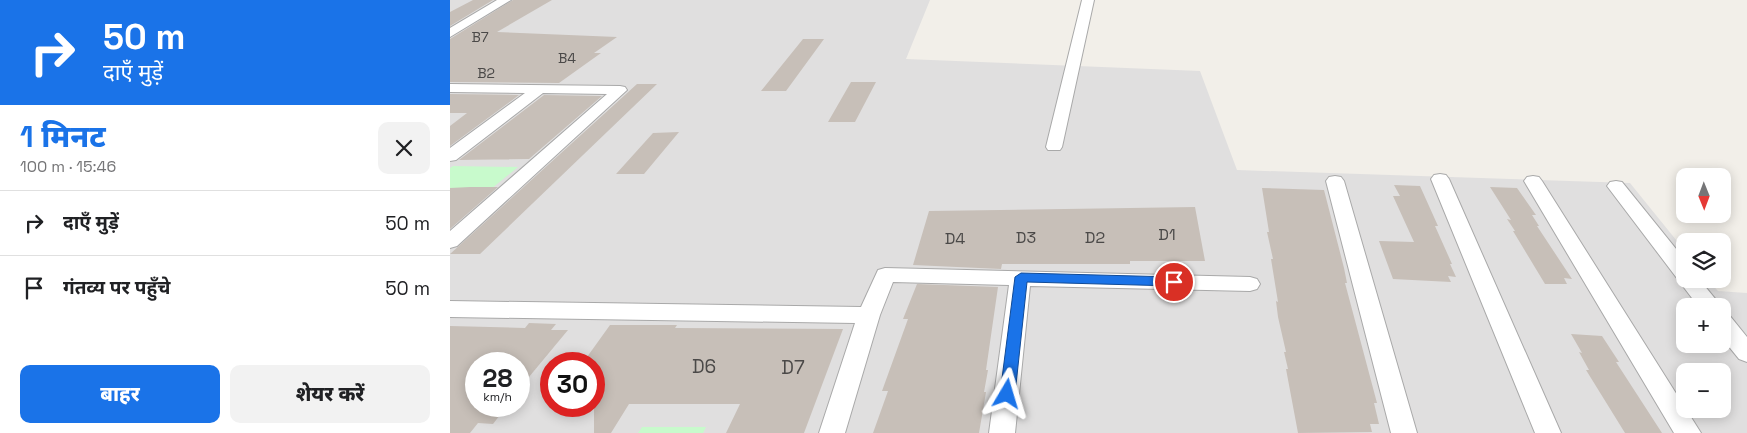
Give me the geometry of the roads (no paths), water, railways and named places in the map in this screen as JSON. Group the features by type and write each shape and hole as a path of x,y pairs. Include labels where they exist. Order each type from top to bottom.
{"street":[{"path":"450,33 505,0"},
{"path":"1054,147 1088,0"},
{"path":"450,242 620,90 452,89"},
{"path":"450,156 540,89"},
{"path":"1440,179 1548,433"},
{"path":"1335,181 1404,433"},
{"path":"1533,181 1688,433"},
{"path":"1616,186 1676,263"},
{"path":"832,433 869,315 885,275 1250,284"},
{"path":"1002,433 1021,277"},
{"path":"1695,288 1703,298"},
{"path":"450,308 869,315"},
{"path":"1731,333 1747,353"}]}
